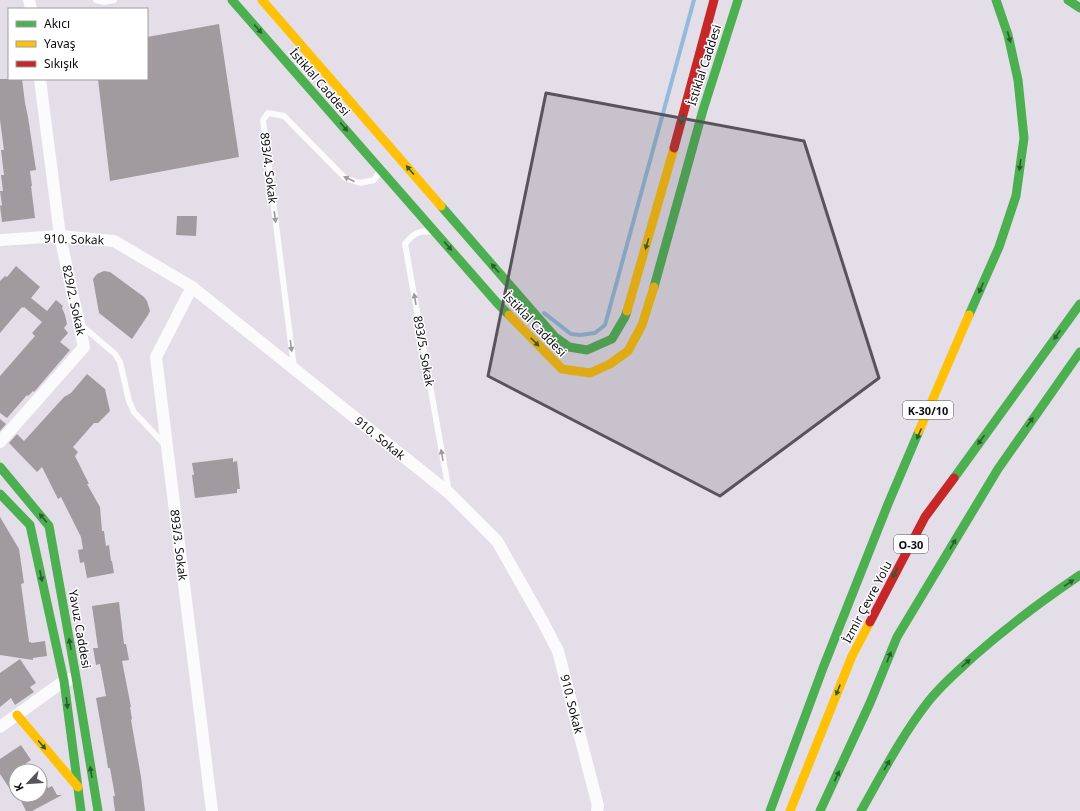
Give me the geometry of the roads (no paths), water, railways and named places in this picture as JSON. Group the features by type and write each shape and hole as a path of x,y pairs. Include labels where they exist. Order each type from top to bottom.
{"main road":[{"name":"İstiklal Caddesi","path":"232,0 498,304 562,369 590,372 610,364 628,351 642,325 703,110 738,0"},
{"name":"İstiklal Caddesi","path":"262,0 555,337 569,347 586,350 612,339 625,317 651,229 714,0"},
{"name":"K-30/10","path":"770,811 823,668 888,504 999,247 1016,196 1024,138 1018,80 1008,35 996,0"},
{"path":"1068,0 1080,8"},
{"name":"İzmir Çevre Yolu","path":"790,811 852,656 925,517 1080,304"},
{"name":"O-30","path":"820,811 870,703 897,637 998,469 1080,352"},
{"name":"Yavuz Caddesi","path":"0,467 49,526 98,811"},
{"name":"Yavuz Caddesi","path":"0,494 30,526 64,681 82,811"},
{"path":"861,811 899,745 934,696 960,669 996,636 1030,609 1080,575"},
{"path":"17,715 78,787"}],"street":[{"name":"829/2. Sokak","path":"0,442 84,347 60,236 40,80"},
{"name":"910. Sokak","path":"0,240 60,236 114,241 192,287 449,493 497,541 558,651 598,806 597,811"},
{"name":"893/3. Sokak","path":"192,287 156,357 212,811"},
{"path":"0,728 64,681 76,678"}],"lane":[{"path":"96,0 104,2 114,0"},
{"name":"893/4. Sokak","path":"294,369 263,120 268,113 284,116 345,178 360,183 374,180 381,170"},
{"name":"893/5. Sokak","path":"435,232 425,231 413,235 405,244 449,493"},
{"path":"79,323 115,354 120,362 129,401 134,412 167,447"}],"waterway":[{"path":"544,313 571,334 580,335 595,333 605,325 694,0"}]}
